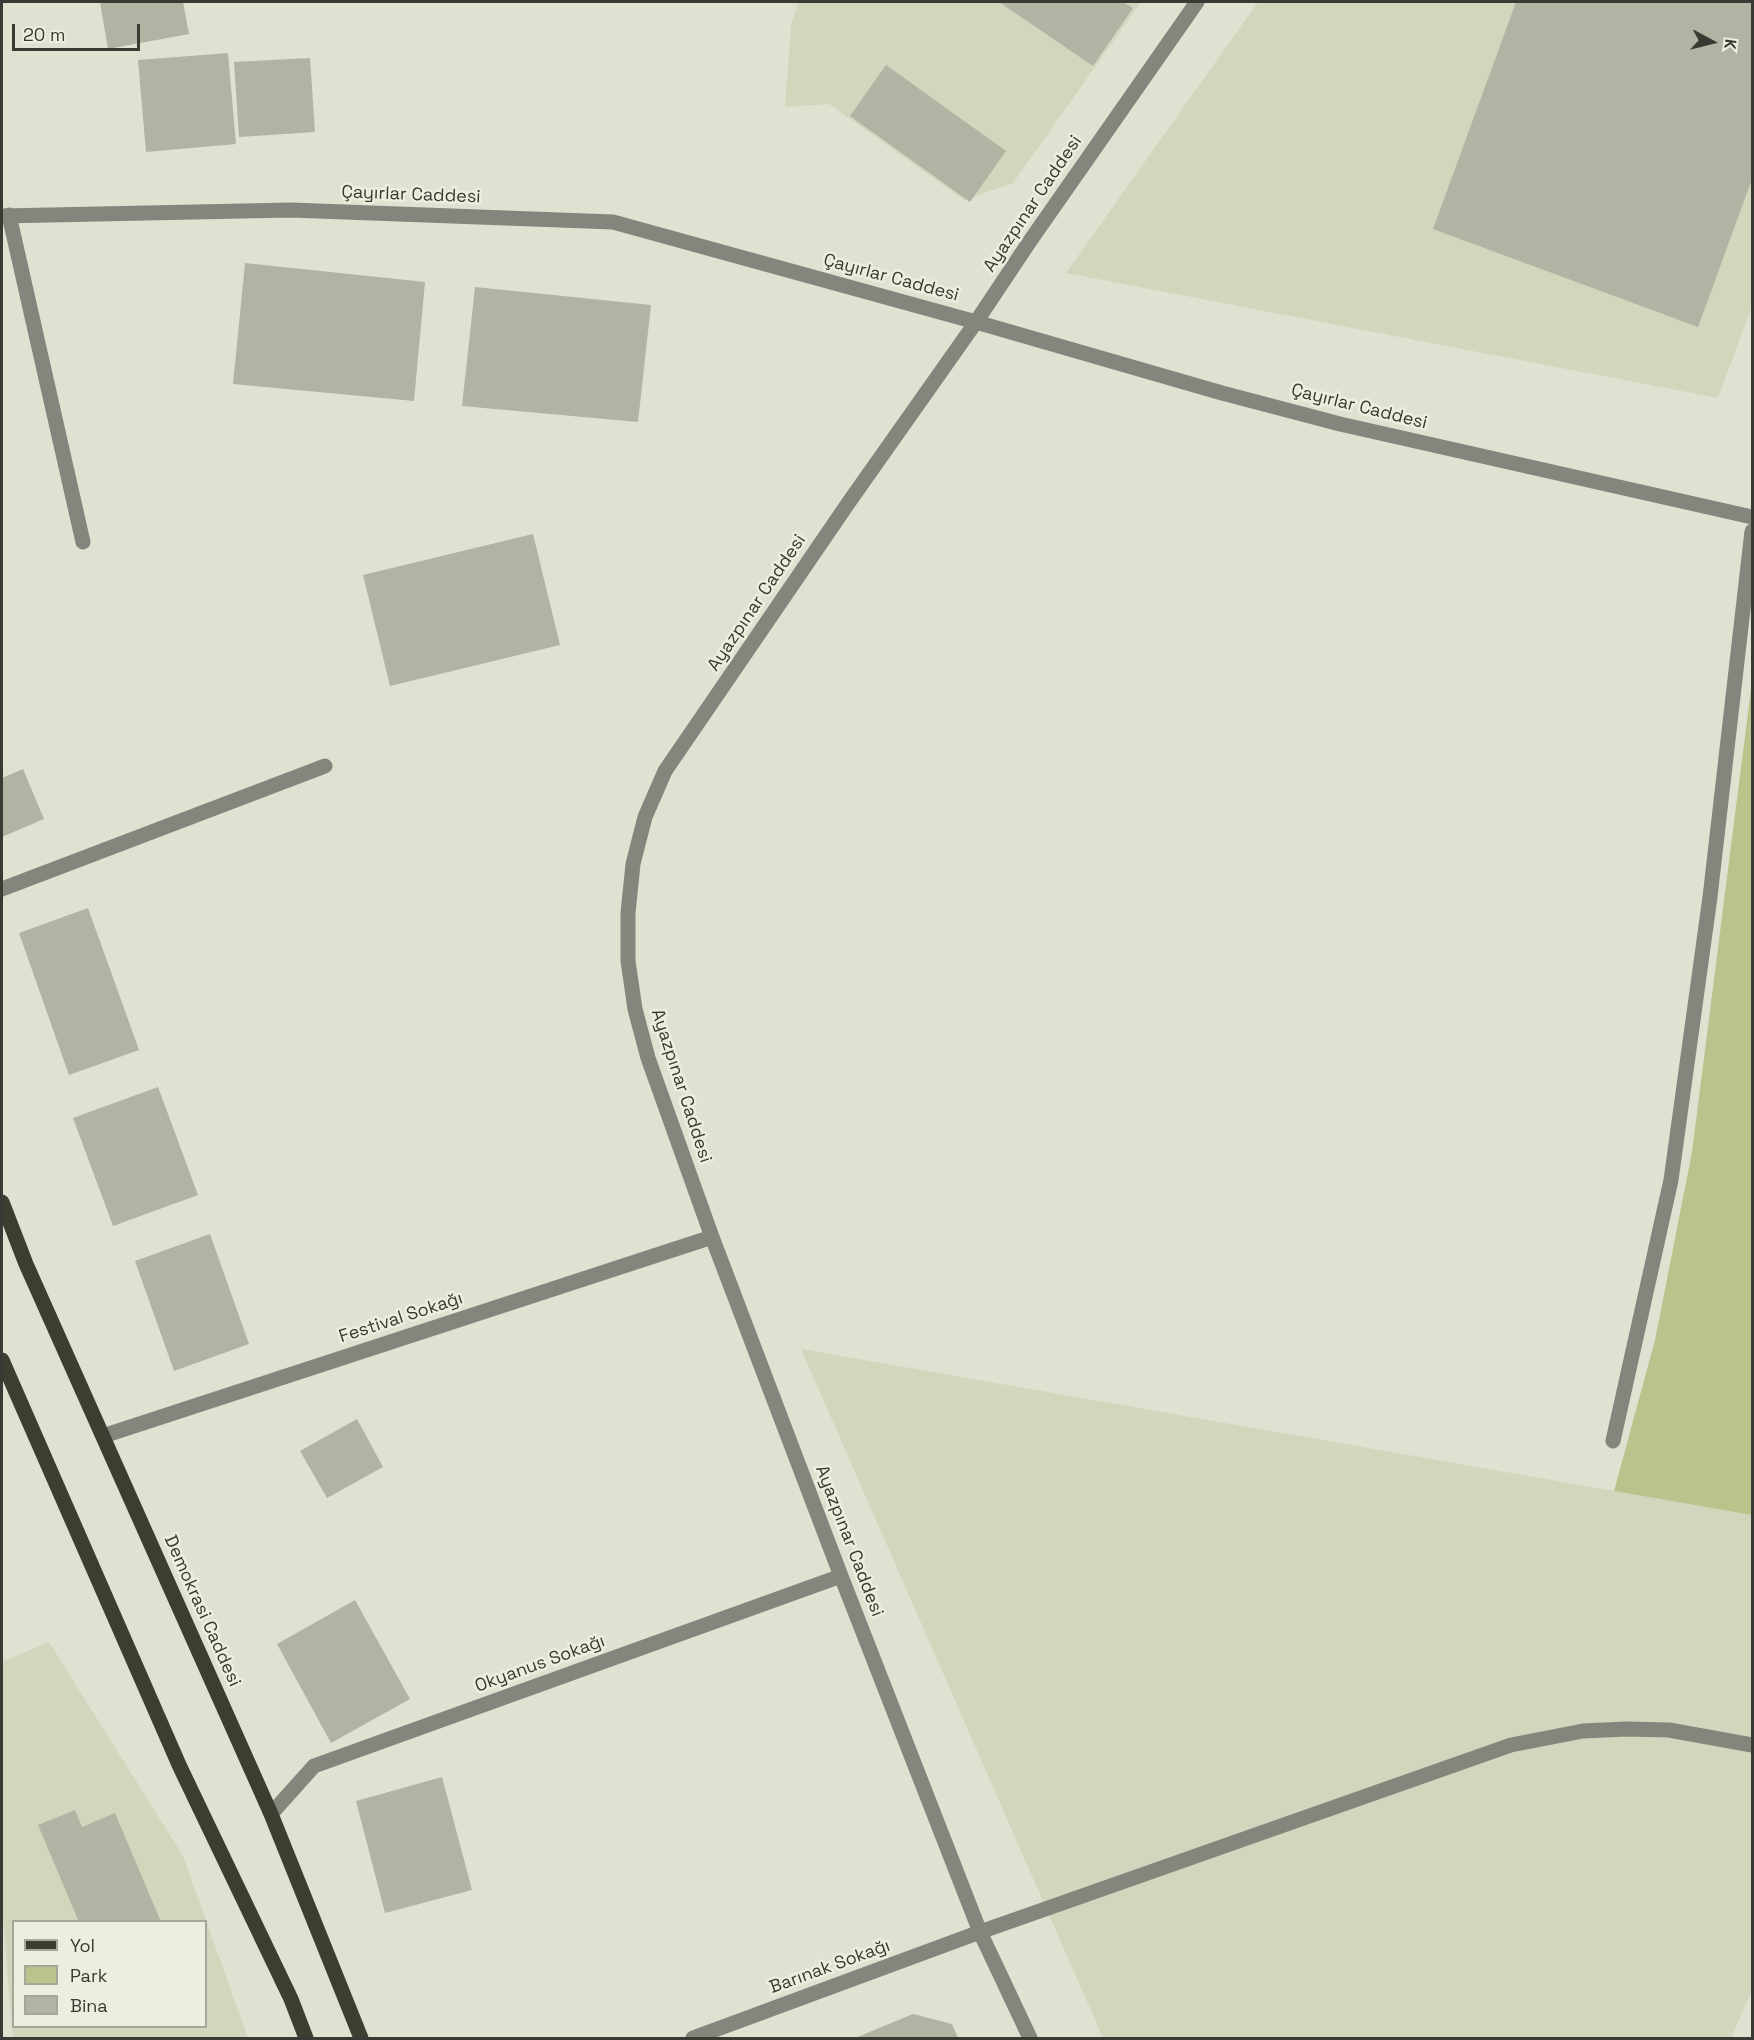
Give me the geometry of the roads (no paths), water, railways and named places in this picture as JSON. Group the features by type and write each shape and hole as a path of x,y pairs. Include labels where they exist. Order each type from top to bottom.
{"main road":[{"name":"Demokrasi Caddesi","path":"2,1202 26,1264 271,1814 361,2038"},
{"path":"2,1360 180,1767 291,1999 306,2038"}],"street":[{"name":"Ayazpınar Caddesi","path":"1030,2038 980,1932 841,1576 712,1237 648,1058 635,1009 628,961 628,913 633,864 645,817 665,771 1197,2"},
{"name":"Çayırlar Caddesi","path":"5,215 291,210 613,222 1340,424 1752,518"},
{"path":"5,215 83,542"},
{"path":"1613,1441 1671,1180 1710,897 1752,531"},
{"path":"2,890 325,766"},
{"name":"Festival Sokağı","path":"103,1436 712,1237"},
{"name":"Okyanus Sokağı","path":"271,1814 314,1766 841,1576"},
{"name":"Barınak Sokağı","path":"693,2038 980,1932 1512,1745 1583,1731 1626,1729 1669,1730 1752,1745"}]}
